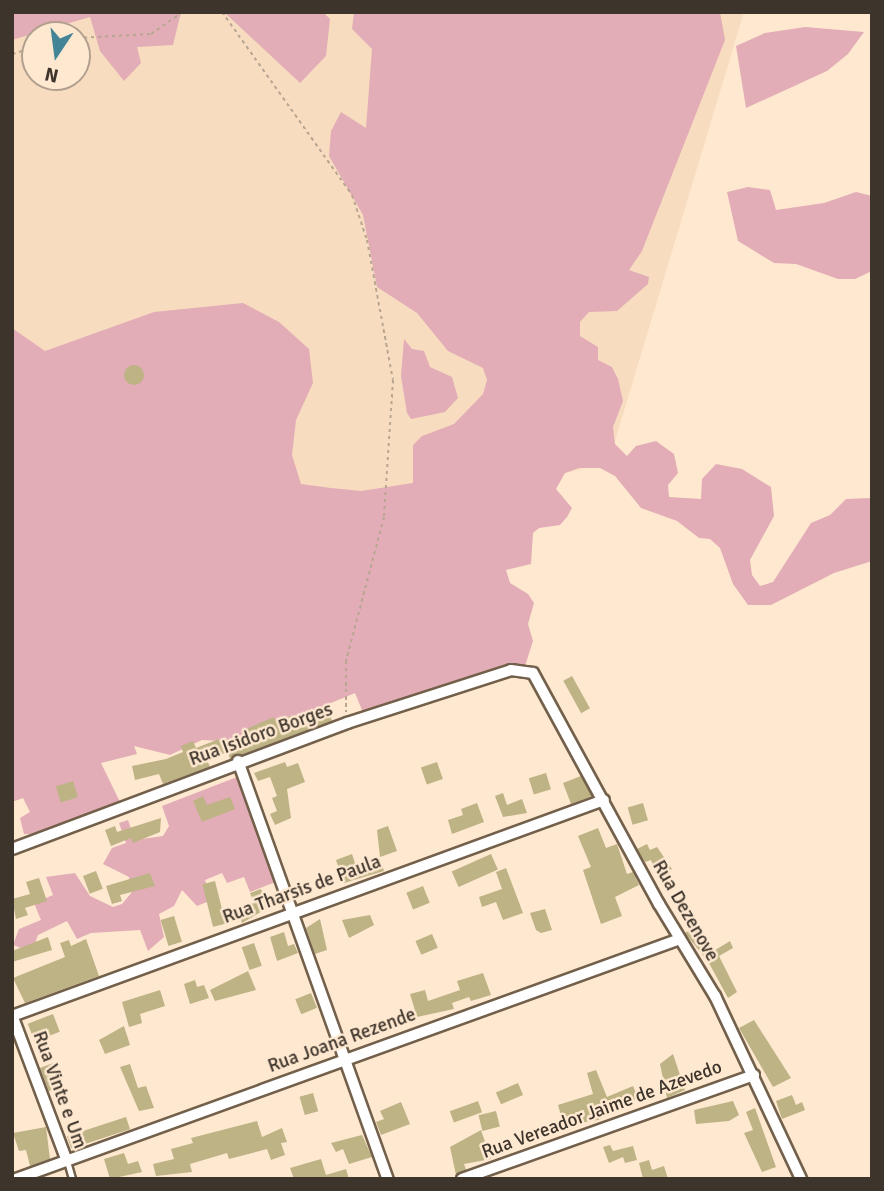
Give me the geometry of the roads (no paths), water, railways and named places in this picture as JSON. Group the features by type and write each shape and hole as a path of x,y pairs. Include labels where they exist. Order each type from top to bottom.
{"street":[{"name":"Rua Isidoro Borges","path":"12,849 238,761 347,723 511,670 527,670"},
{"name":"Rua Dezenove","path":"527,670 537,676 754,1075 801,1179"},
{"path":"238,761 388,1179"},
{"name":"Rua Tharsis de Paula","path":"12,1015 604,800"},
{"name":"Rua Joana Rezende","path":"16,1179 680,939"},
{"name":"Rua Vinte e Um","path":"12,1015 67,1161"},
{"name":"Rua Vereador Jaime de Azevedo","path":"462,1179 754,1075"}],"lane":[{"name":"Rua Vinte e Um","path":"67,1161 72,1179"}]}
